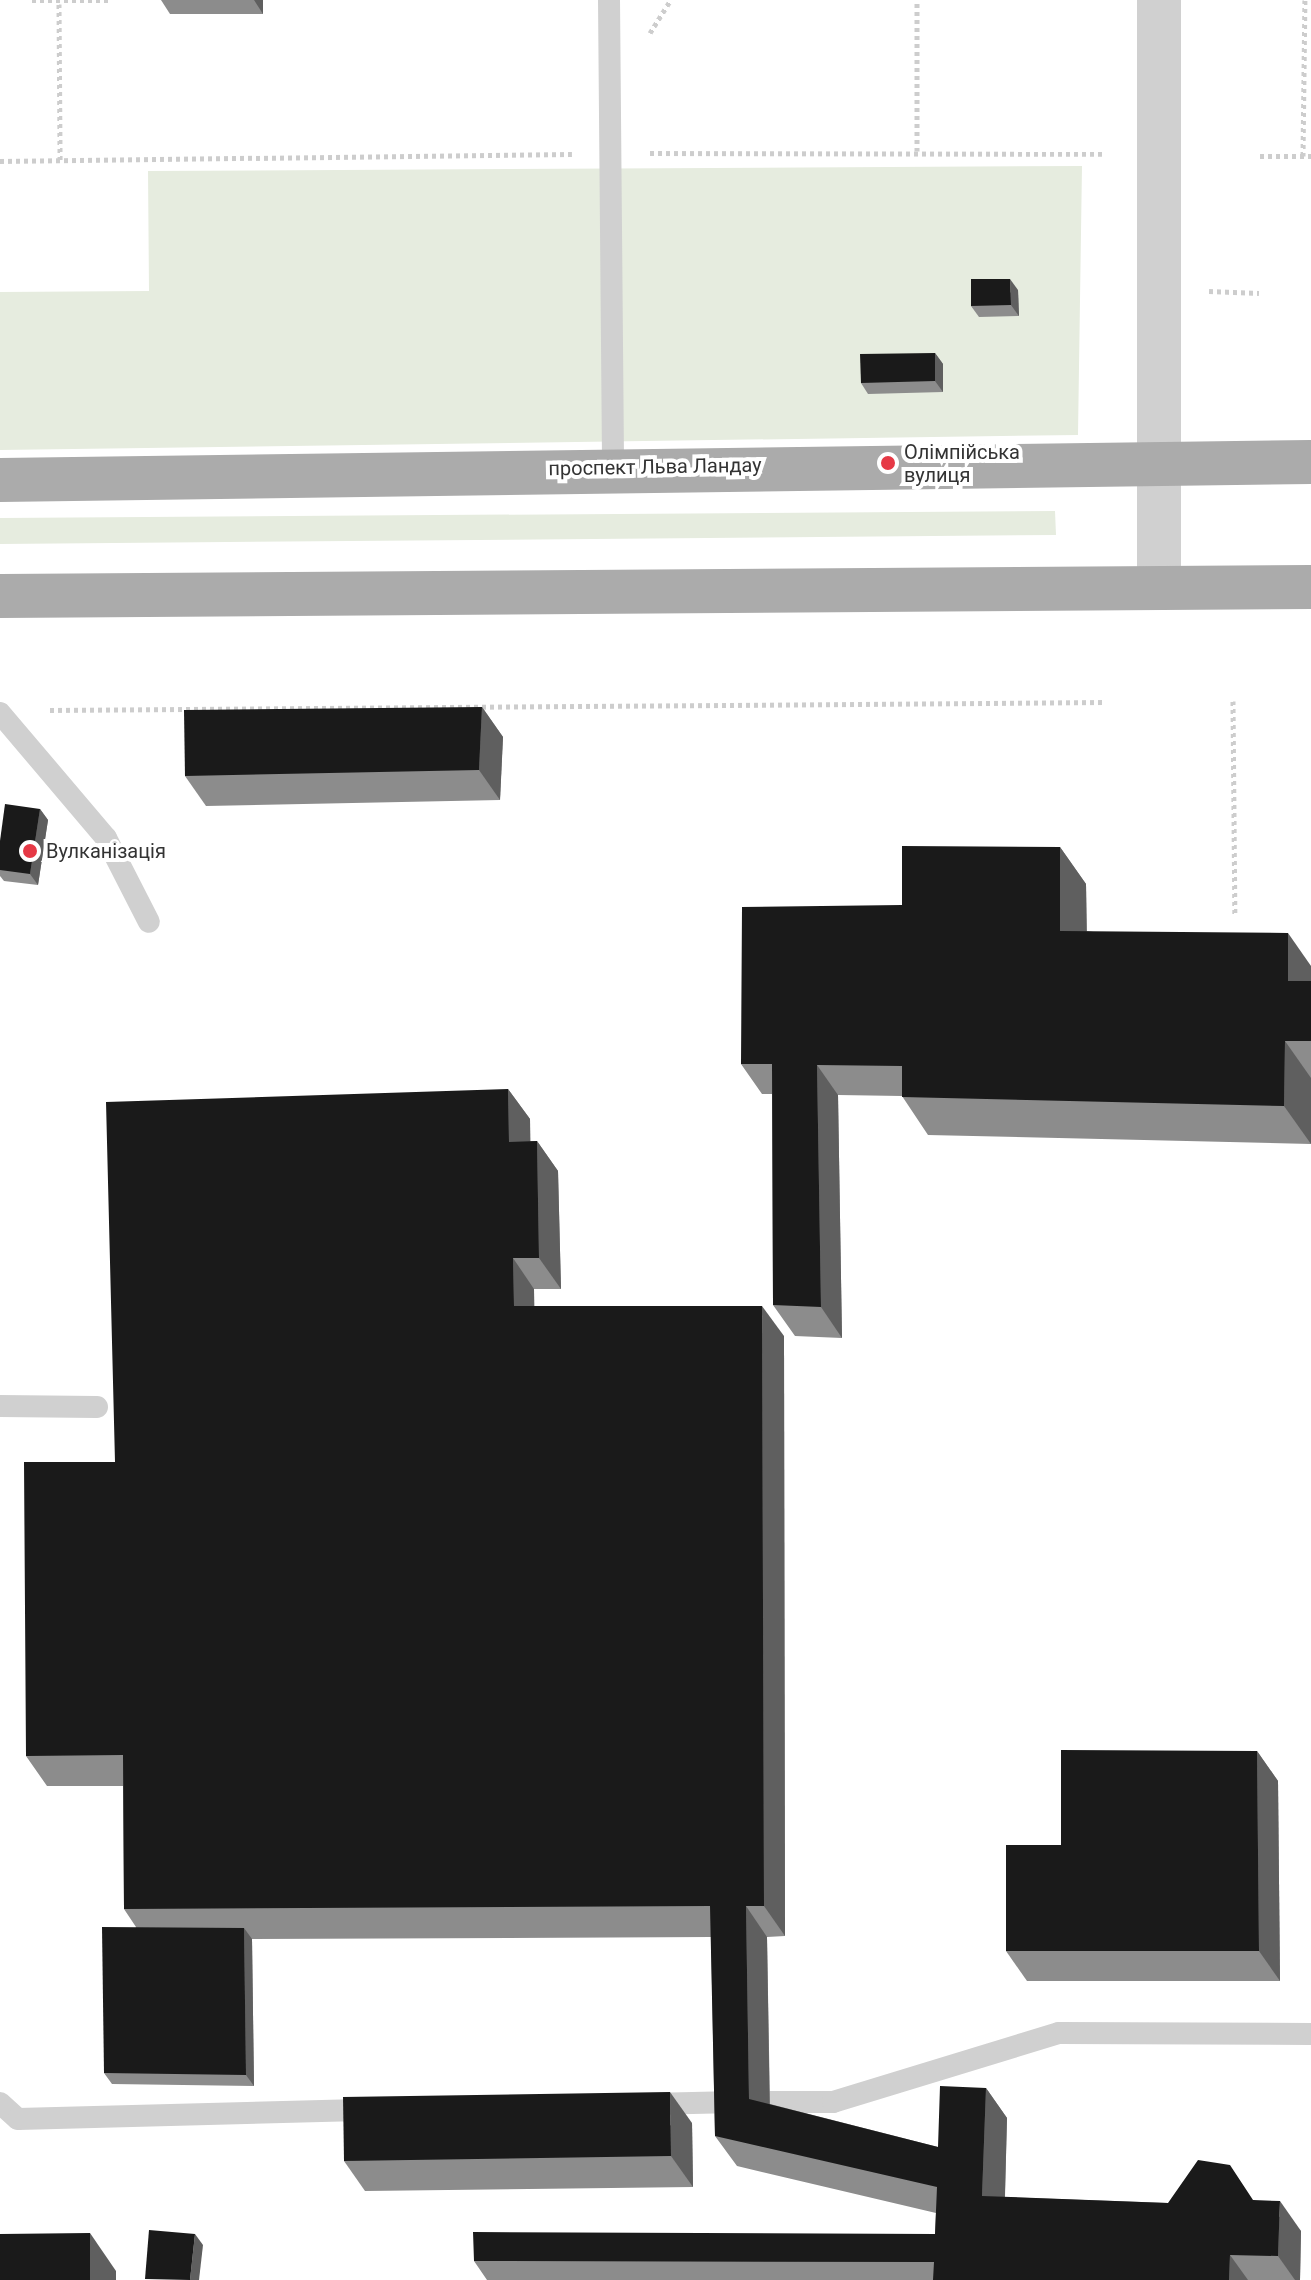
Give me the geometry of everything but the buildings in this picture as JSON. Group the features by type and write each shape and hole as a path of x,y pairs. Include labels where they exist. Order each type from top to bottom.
{"main road":[{"name":"проспект Льва Ландау","path":"0,480 613,468 1311,462"},
{"path":"0,596 1159,585 1311,587"}],"street":[{"path":"1159,0 1156,461 1159,585"}],"lane":[{"path":"609,0 613,468"},
{"path":"0,713 106,838 149,922"},
{"path":"0,1406 97,1407"},
{"path":"770,2102 833,2102 1059,2033 1311,2034"},
{"path":"624,2104 736,2102"},
{"path":"0,2103 18,2119 401,2110"}],"path":[{"path":"32,0 59,4 111,0"},
{"path":"917,0 917,151"},
{"path":"1303,156 1305,0"},
{"path":"59,4 60,160"},
{"path":"0,161 917,151 1105,154"},
{"path":"1260,156 1311,156"},
{"path":"1192,291 1259,293"},
{"path":"1233,701 1235,915"},
{"path":"45,710 1105,702"}],"shaded area":[{"path":"1082,166 1078,435 0,450 0,292 149,291 148,171"},
{"path":"1055,511 1056,535 0,544 0,518"}],"place":[{"name":"Олімпійська вулиця","path":"888,463"},
{"name":"Вулканізація","path":"30,851"}]}
